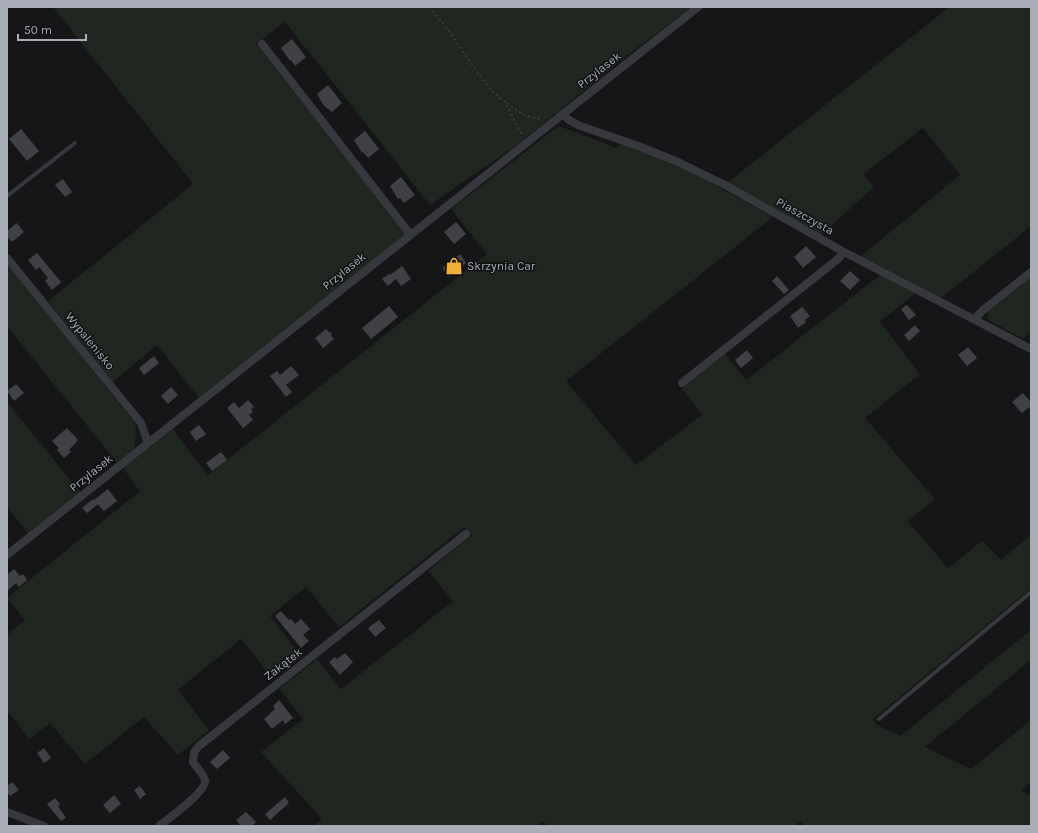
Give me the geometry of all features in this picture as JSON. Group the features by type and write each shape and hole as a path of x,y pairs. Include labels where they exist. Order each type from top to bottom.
{"street":[{"name":"Przylasek","path":"7,556 410,234 698,7"},
{"path":"262,44 410,234"},
{"name":"Piaszczysta","path":"562,114 578,125 641,147 678,162 727,186 844,252 1031,349"},
{"path":"682,383 838,259 844,252"},
{"name":"Wypalenisko","path":"7,258 141,424 148,443"},
{"path":"975,319 982,311 1031,272"},
{"name":"Zakątek","path":"159,826 196,795 205,784 205,779 193,762 194,752 199,746 466,534"},
{"path":"7,812 44,826"}],"lane":[{"path":"7,196 75,143"},
{"path":"879,719 1031,592"}],"path":[{"path":"430,7 477,72 494,92 523,115 553,122"},
{"path":"505,102 526,142"}],"shaded area":[{"path":"53,7 691,7 619,62 518,144 430,205 285,22 256,44 406,234 199,398 157,345 113,382 48,301 193,184"},
{"path":"949,7 1031,7 1031,226 941,298 861,256 960,175 923,128 864,174 874,187 821,235 727,183"},
{"path":"559,126 617,148 623,142 668,161 773,217 566,381 636,465 702,415 682,389 725,354 746,380 880,275 916,293 880,322 920,374 865,418 935,499 908,521 948,568 982,541 1001,560 1031,535 1031,588 873,719 877,725 900,736 1031,630 1031,660 925,747 971,769 1031,720 1031,782 1021,791 1031,796 1031,826 805,826 801,821 794,826 548,826 543,821 537,826 313,826 322,819 261,752 303,719 279,689 317,659 341,689 453,601 428,571 472,535 464,527 339,627 306,587 270,616 302,657 273,679 241,639 178,690 209,730 178,755 144,717 85,764 50,723 29,739 7,711 7,635 25,620 7,598 140,491 123,468 173,429 208,475 487,254 451,209"},
{"path":"7,263 135,423 136,433 134,449 117,463 7,326"},
{"path":"1031,277 1031,332 1023,339 987,319 988,312"},
{"path":"7,402 80,492 28,533 7,507"}],"building":[{"path":"292,39 306,57 295,66 281,48"},
{"path":"328,85 342,103 332,112 324,106 317,94"},
{"path":"21,129 39,151 27,161 9,139"},
{"path":"365,131 379,149 368,158 363,152 362,153 354,140"},
{"path":"401,177 415,195 404,203 400,198 398,199 390,186"},
{"path":"63,179 72,192 65,197 55,185"},
{"path":"456,222 466,234 454,244 444,232"},
{"path":"17,223 24,232 12,242 7,236 7,231"},
{"path":"806,246 816,257 803,268 794,257"},
{"path":"37,253 61,282 52,290 45,281 48,278 39,267 36,270 28,260"},
{"path":"460,254 466,263 449,277 442,268"},
{"path":"402,266 411,279 401,286 396,279 388,286 382,279"},
{"path":"850,271 860,280 850,290 840,281"},
{"path":"777,276 789,290 784,294 772,281"},
{"path":"907,305 916,315 909,320 901,309"},
{"path":"389,306 398,317 371,339 362,328"},
{"path":"802,307 810,316 805,320 806,322 798,328 790,316"},
{"path":"915,325 920,331 909,341 904,335"},
{"path":"326,329 332,333 331,336 334,339 323,348 315,338"},
{"path":"968,347 977,358 967,366 958,355"},
{"path":"747,350 753,358 741,368 735,360"},
{"path":"154,356 159,363 144,375 139,368"},
{"path":"291,366 299,375 286,385 292,392 286,397 270,376 277,371 280,375"},
{"path":"16,384 24,393 14,401 7,391"},
{"path":"171,387 178,395 168,404 161,396"},
{"path":"1023,393 1031,402 1031,406 1022,413 1012,402"},
{"path":"248,400 254,407 251,409 253,412 249,415 253,420 243,428 227,408 234,402 239,408"},
{"path":"199,425 206,434 196,441 190,432"},
{"path":"67,428 78,440 69,450 71,452 64,458 57,450 59,448 52,441"},
{"path":"221,452 227,460 212,471 206,463"},
{"path":"108,489 117,501 104,511 94,500"},
{"path":"93,499 98,504 87,513 82,508"},
{"path":"14,569 20,576 23,574 27,580 19,587 16,583 7,591 7,575"},
{"path":"281,611 295,624 301,619 310,629 303,635 309,641 301,648 275,616"},
{"path":"379,620 386,628 375,637 368,628"},
{"path":"345,653 353,662 340,675 329,662 335,657 337,659"},
{"path":"279,700 293,718 285,724 283,720 272,729 264,719 275,709 273,706"},
{"path":"44,748 51,758 44,763 37,753"},
{"path":"223,750 230,758 217,769 210,762"},
{"path":"12,782 19,790 10,796 7,792 7,786"},
{"path":"140,786 146,794 140,799 134,790"},
{"path":"114,795 121,804 110,813 103,805"},
{"path":"285,797 289,803 270,820 265,814"},
{"path":"55,798 60,804 58,806 66,818 61,821 47,804"},
{"path":"246,812 256,822 252,826 241,826 236,820"}],"place":[{"name":"Skrzynia Car","path":"454,266"}]}
